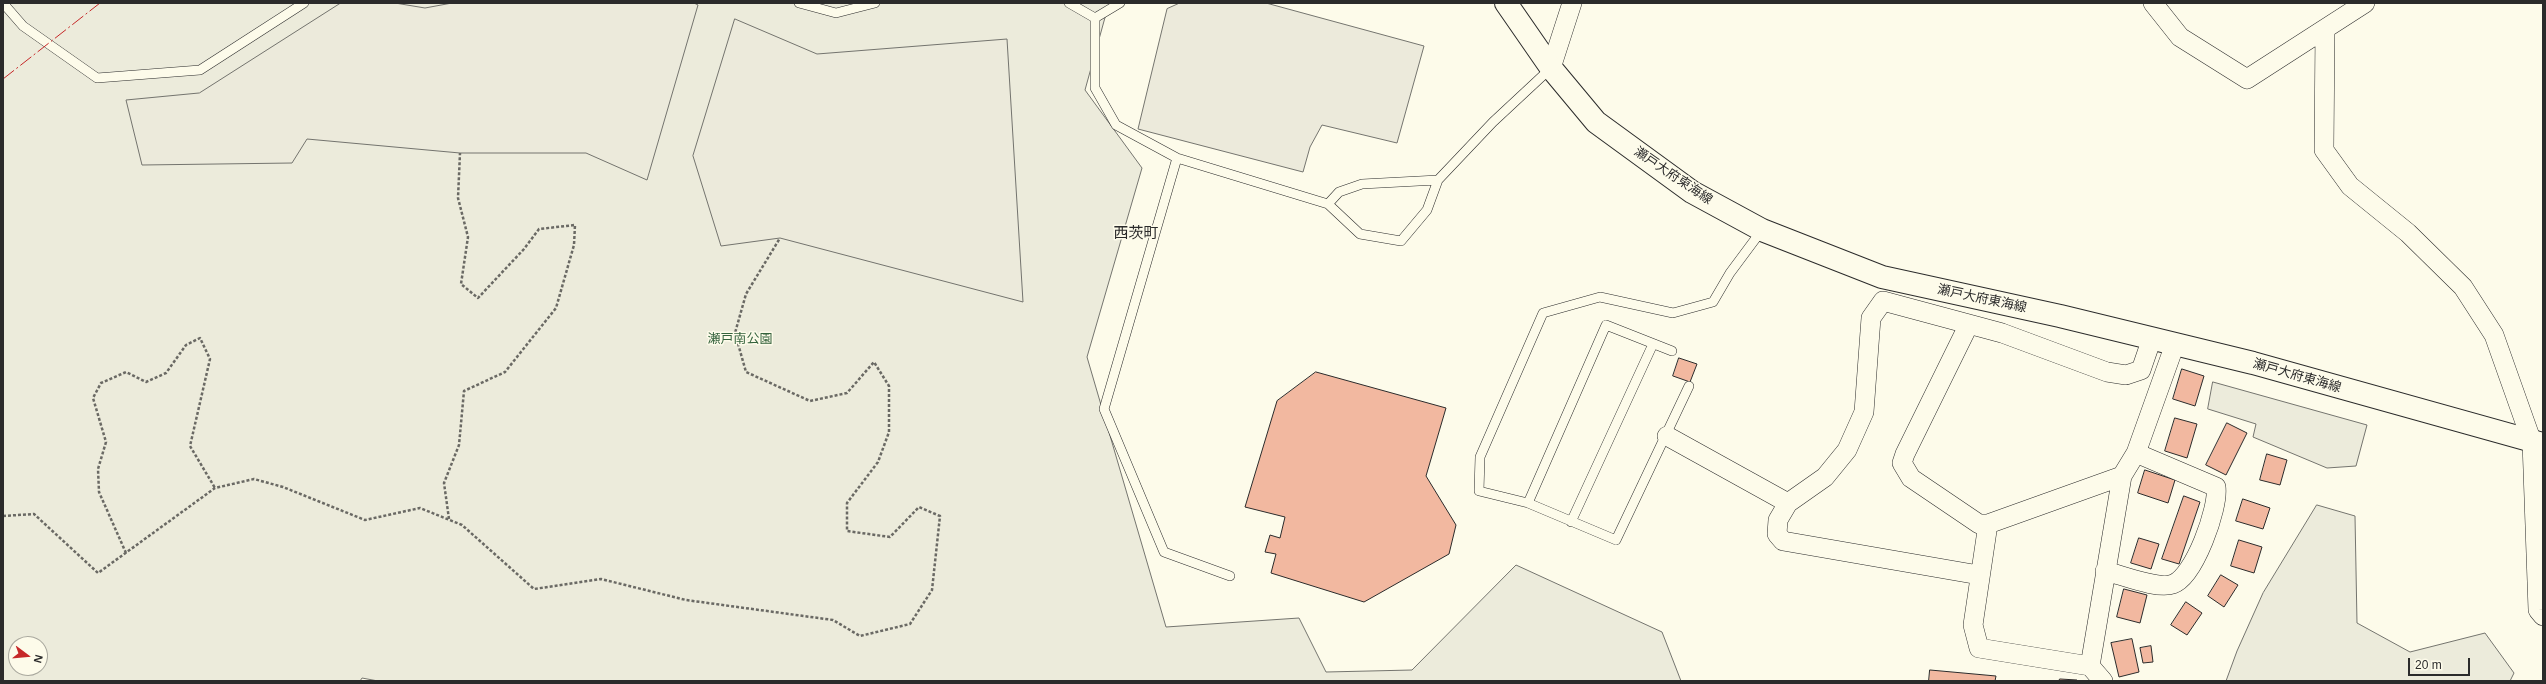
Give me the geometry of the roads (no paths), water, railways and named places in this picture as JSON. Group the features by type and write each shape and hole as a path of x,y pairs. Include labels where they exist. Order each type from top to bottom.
{"main road":[{"name":"瀬戸大府東海線","path":"1506,3 1551,68 1596,122 1692,192 1762,230 1882,277 2152,338 2253,363 2538,443"}],"street":[{"path":"1551,68 1572,3"},
{"path":"2153,3 2180,37 2247,79 2365,3"},
{"path":"2325,29 2324,150 2350,186 2408,233 2463,287 2494,335 2538,443 2538,610 2543,616"},
{"path":"1979,575 1783,541 1777,534 1778,520 1788,503 1825,477 1847,450 1864,412 1871,318 1883,302 2002,333 2107,372 2126,375 2141,370 2152,338"},
{"path":"1969,324 1902,463 1911,478 1979,524 1988,524 2122,476"},
{"path":"2090,666 2122,476 2136,453 2175,344"},
{"path":"1667,436 1788,503"},
{"path":"2105,571 2162,586 2174,584 2192,568 2206,533 2217,494 2216,487 2136,453"},
{"path":"1988,524 1979,575 1973,625 1979,648 2090,666 2103,681"}],"lane":[{"path":"3,3 23,26 98,78 200,70 304,3"},
{"path":"799,3 836,13 875,3"},
{"path":"1069,3 1095,18"},
{"path":"1095,18 1120,3"},
{"path":"1095,18 1095,88 1116,125 1176,158 1328,204 1360,234 1401,240 1427,210 1438,180 1493,122 1551,68"},
{"path":"1176,158 1104,409 1164,552 1230,576"},
{"path":"1328,204 1339,192 1362,184 1438,180"},
{"path":"1689,386 1667,436 1616,540 1528,503 1479,491 1480,457 1543,313 1600,297 1673,313 1713,302 1730,273 1762,230"},
{"path":"1528,503 1606,325 1672,351"},
{"path":"1571,522 1654,344"}],"district":[{"name":"西茨町","path":"1136,234"}],"park label":[{"name":"瀬戸南公園","path":"740,339"}]}
